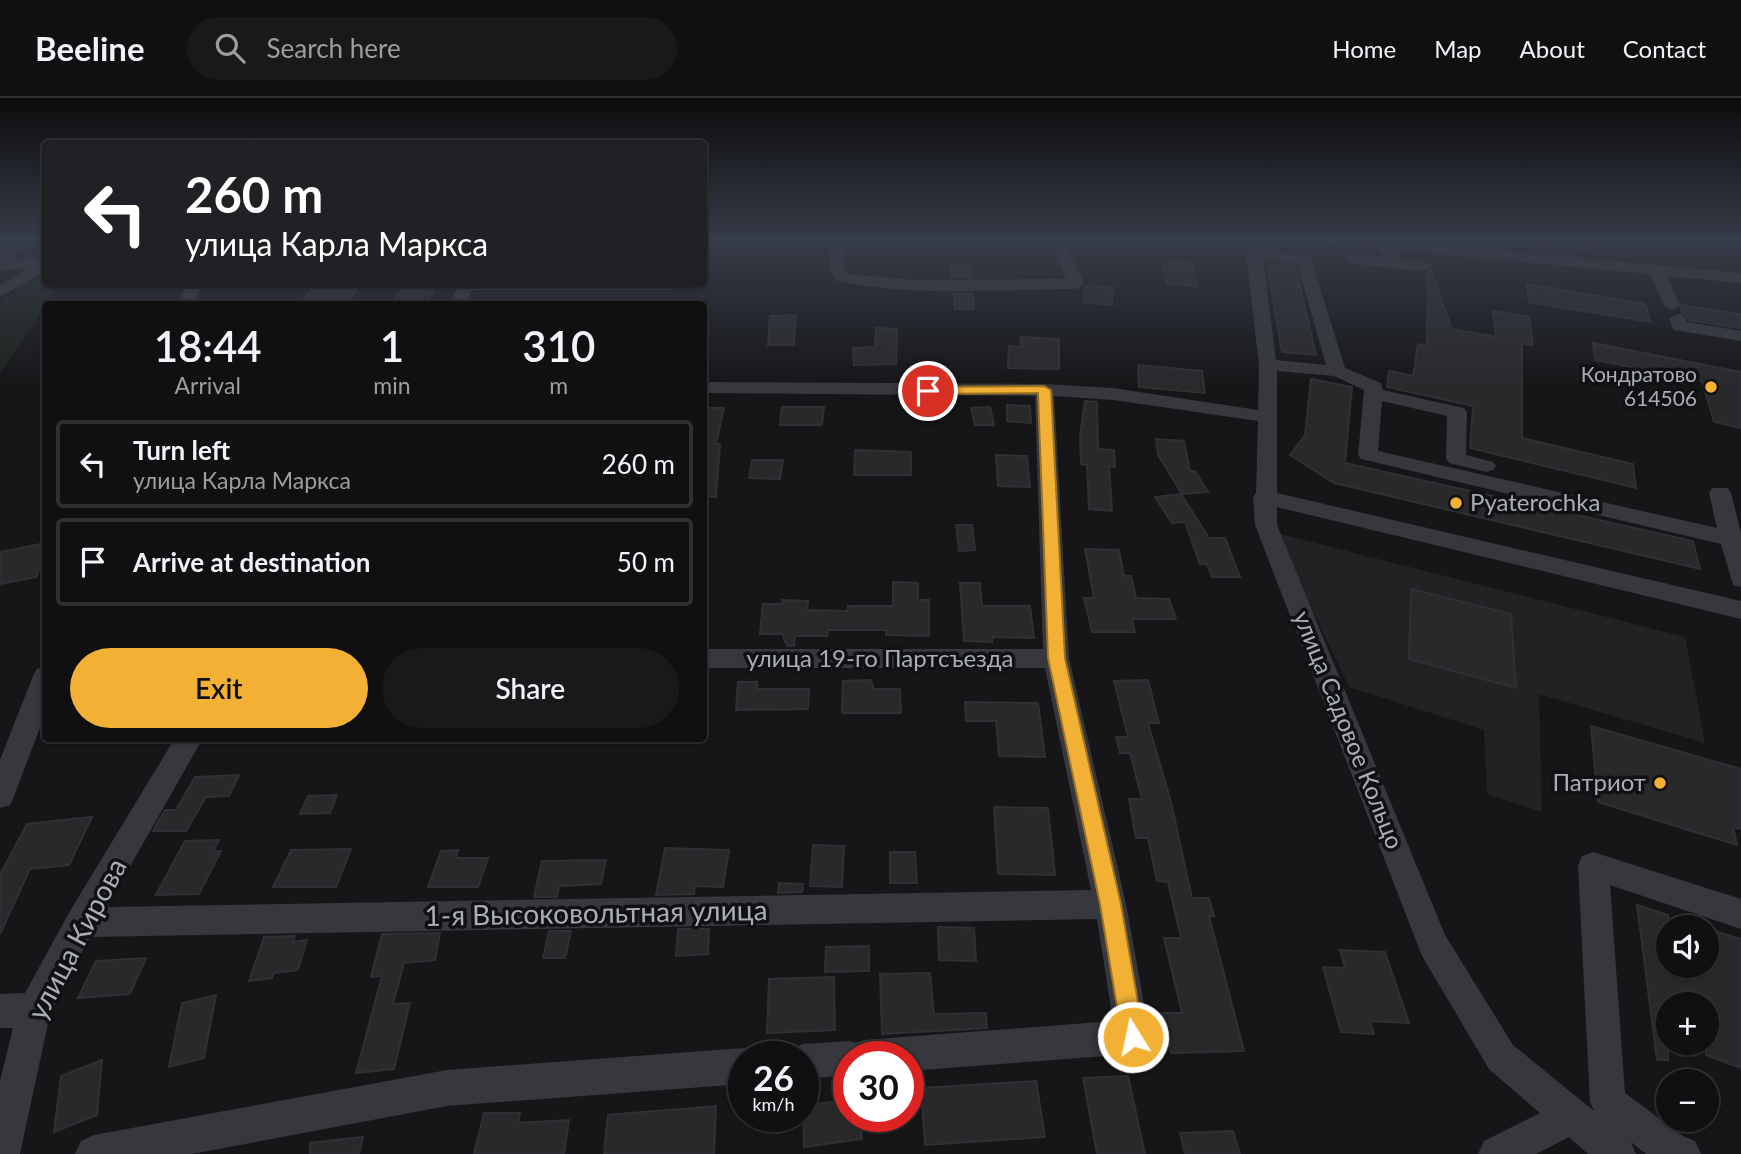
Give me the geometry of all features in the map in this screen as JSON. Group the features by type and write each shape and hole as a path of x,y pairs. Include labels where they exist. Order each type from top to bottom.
{"street":[{"name":"улица Садовое Кольцо","path":"1262,289 1268,365 1264,497 1266,526 1433,945 1501,1058 1617,1154"},
{"path":"1313,289 1337,372"},
{"path":"1665,289 1680,326 1741,336"},
{"path":"1268,365 1337,372 1374,387 1368,455 1657,521 1732,529"},
{"path":"707,387 1044,390 1113,394 1267,417"},
{"path":"924,1053 1133,1037 1110,904 1056,658 1044,390"},
{"path":"1374,394 1457,412 1456,458 1654,506 1657,521"},
{"path":"1720,493 1732,529 1741,579"},
{"path":"1264,497 1741,610"},
{"name":"улица 19-го Партсъезда","path":"707,659 1056,658"},
{"path":"0,796 42,686"},
{"name":"улица Кирова","path":"1,1154 34,1010 81,922 188,742"},
{"path":"1682,1154 1671,1149 1608,1102 1593,866 1741,914"},
{"name":"1-я Высоковольтная улица","path":"81,922 1110,904"},
{"path":"0,1011 34,1010"},
{"path":"94,1154 447,1088 728,1067"},
{"path":"1497,1154 1572,1116"}],"shaded area":[{"path":"16,289 56,289 49,301 42,301 42,311 0,373 0,304"},
{"path":"1276,533 1685,637 1705,743 1539,694 1542,812 1487,794 1484,730 1349,687"}],"building":[{"path":"312,289 357,289 348,301 302,301"},
{"path":"401,289 434,289 427,301 393,301"},
{"path":"1085,289 1113,289 1112,305 1083,302"},
{"path":"1272,289 1301,289 1316,355 1282,352"},
{"path":"1428,289 1438,289 1452,329 1496,337 1493,311 1529,317 1533,345 1522,343 1522,438 1633,464 1636,488 1470,448 1473,406 1387,387 1389,371 1413,376 1418,344 1427,346"},
{"path":"1528,289 1558,289 1645,304 1651,322 1529,302"},
{"path":"954,294 973,294 974,309 955,309"},
{"path":"1682,305 1741,314 1741,328 1689,320 1686,314 1681,312"},
{"path":"796,315 794,345 768,345 770,316"},
{"path":"876,328 897,329 896,364 854,365 853,348 875,347"},
{"path":"1021,337 1059,339 1059,369 1008,368 1009,346 1021,347"},
{"path":"1593,343 1741,372 1741,428 1714,422 1702,381 1595,360"},
{"path":"1138,365 1202,371 1205,393 1139,387"},
{"path":"1311,379 1352,387 1345,463 1693,541 1700,569 1334,483 1290,455 1305,435"},
{"path":"1085,401 1097,402 1098,449 1114,450 1115,467 1109,466 1112,511 1089,509 1087,465 1081,464 1080,436"},
{"path":"1007,405 1030,406 1031,423 1007,421"},
{"path":"782,407 824,407 822,425 780,425"},
{"path":"990,407 994,425 975,425 971,408"},
{"path":"707,408 724,408 716,444 720,444 716,497 707,496"},
{"path":"1156,439 1184,441 1190,471 1195,471 1208,492 1182,494 1158,455"},
{"path":"855,450 911,452 911,475 854,475"},
{"path":"996,455 1027,456 1030,487 998,486"},
{"path":"752,460 783,460 780,479 749,478"},
{"path":"1181,494 1209,538 1225,538 1240,577 1212,577 1207,564 1200,564 1185,522 1172,523 1155,497"},
{"path":"956,525 972,525 975,550 959,551"},
{"path":"42,544 42,563 36,577 0,584 0,552"},
{"path":"1085,549 1119,550 1124,576 1131,576 1136,598 1169,599 1176,619 1132,619 1135,632 1092,632 1084,598 1094,598"},
{"path":"893,582 918,583 918,600 929,600 929,636 886,635 886,630 828,630 827,636 795,636 794,646 787,646 782,634 760,634 763,604 782,604 782,600 808,601 807,610 848,611 848,606 893,606"},
{"path":"960,583 980,583 982,606 1030,606 1034,638 992,637 992,642 964,641"},
{"path":"1411,589 1511,614 1516,688 1409,659"},
{"path":"871,680 874,689 900,689 901,713 842,713 843,681"},
{"path":"1148,680 1159,723 1148,723 1171,802 1192,898 1209,898 1214,916 1209,916 1244,1051 1171,1053 1162,1013 1182,1013 1164,938 1181,938 1168,882 1157,881 1148,838 1136,838 1129,799 1142,799 1130,753 1120,753 1116,737 1128,737 1114,681"},
{"path":"738,682 757,682 757,689 809,689 808,709 736,710"},
{"path":"965,702 1038,703 1045,757 999,756 996,721 966,721"},
{"name":"Патриот","path":"1591,726 1741,769 1741,829 1733,827 1737,845 1598,802"},
{"path":"239,775 229,796 206,797 186,831 153,831 165,810 176,810 195,777"},
{"path":"337,795 330,813 300,814 308,796"},
{"path":"994,807 1048,808 1055,875 998,874"},
{"path":"92,817 69,865 30,869 0,934 0,875 27,824"},
{"path":"219,840 213,851 221,851 199,894 156,895 185,841"},
{"path":"813,845 844,846 842,887 810,886"},
{"path":"665,848 729,850 723,887 695,886 694,894 656,895"},
{"path":"351,849 336,887 273,887 291,850"},
{"path":"458,850 456,858 488,858 478,887 428,887 441,851"},
{"path":"890,852 915,852 917,883 890,883"},
{"path":"606,860 601,884 559,886 557,897 534,897 542,861"},
{"path":"779,883 803,884 802,892 778,893"},
{"path":"1637,905 1668,915 1656,915 1656,978 1719,978 1719,932 1741,939 1741,1068 1706,1055 1719,1055 1719,992 1656,992 1656,1052"},
{"path":"938,927 974,928 976,961 939,960"},
{"path":"678,929 709,929 708,954 676,956"},
{"path":"549,931 571,931 565,958 543,958"},
{"path":"440,933 435,960 404,963 393,1004 410,1003 394,1069 356,1073 382,976 371,977 382,934"},
{"path":"295,936 293,942 307,940 298,970 274,973 272,978 249,981 264,937"},
{"path":"869,946 869,971 825,972 826,947"},
{"path":"1340,950 1385,952 1409,1023 1370,1021 1374,1034 1341,1032 1323,967 1345,968"},
{"path":"146,958 130,994 78,998 96,961"},
{"path":"930,973 934,1014 986,1013 987,1028 882,1034 880,974"},
{"path":"834,977 835,1030 767,1033 769,979"},
{"path":"216,995 204,1058 169,1067 182,1003"},
{"path":"1656,1055 1668,1055 1668,1060 1657,1060"},
{"path":"102,1060 97,1115 54,1132 61,1076"},
{"path":"1128,1076 1145,1154 1097,1154 1083,1078"},
{"path":"1036,1081 1045,1137 925,1145 924,1088"},
{"path":"833,1102 833,1132 861,1132 862,1139 804,1147 804,1132 819,1132 819,1104"},
{"path":"716,1106 714,1154 604,1154 608,1115"},
{"path":"484,1113 520,1113 518,1123 569,1120 564,1154 474,1154"},
{"path":"1233,1131 1240,1154 1185,1154 1180,1133"},
{"path":"363,1137 359,1154 310,1154 310,1143"}],"place":[{"name":"Кондратово 614506","path":"1711,387"},
{"name":"Pyaterochka","path":"1456,503"},
{"name":"Патриот","path":"1660,783"}],"route":[{"path":"928,391 1044,390 1056,658 1110,904 1133,1037"}]}
